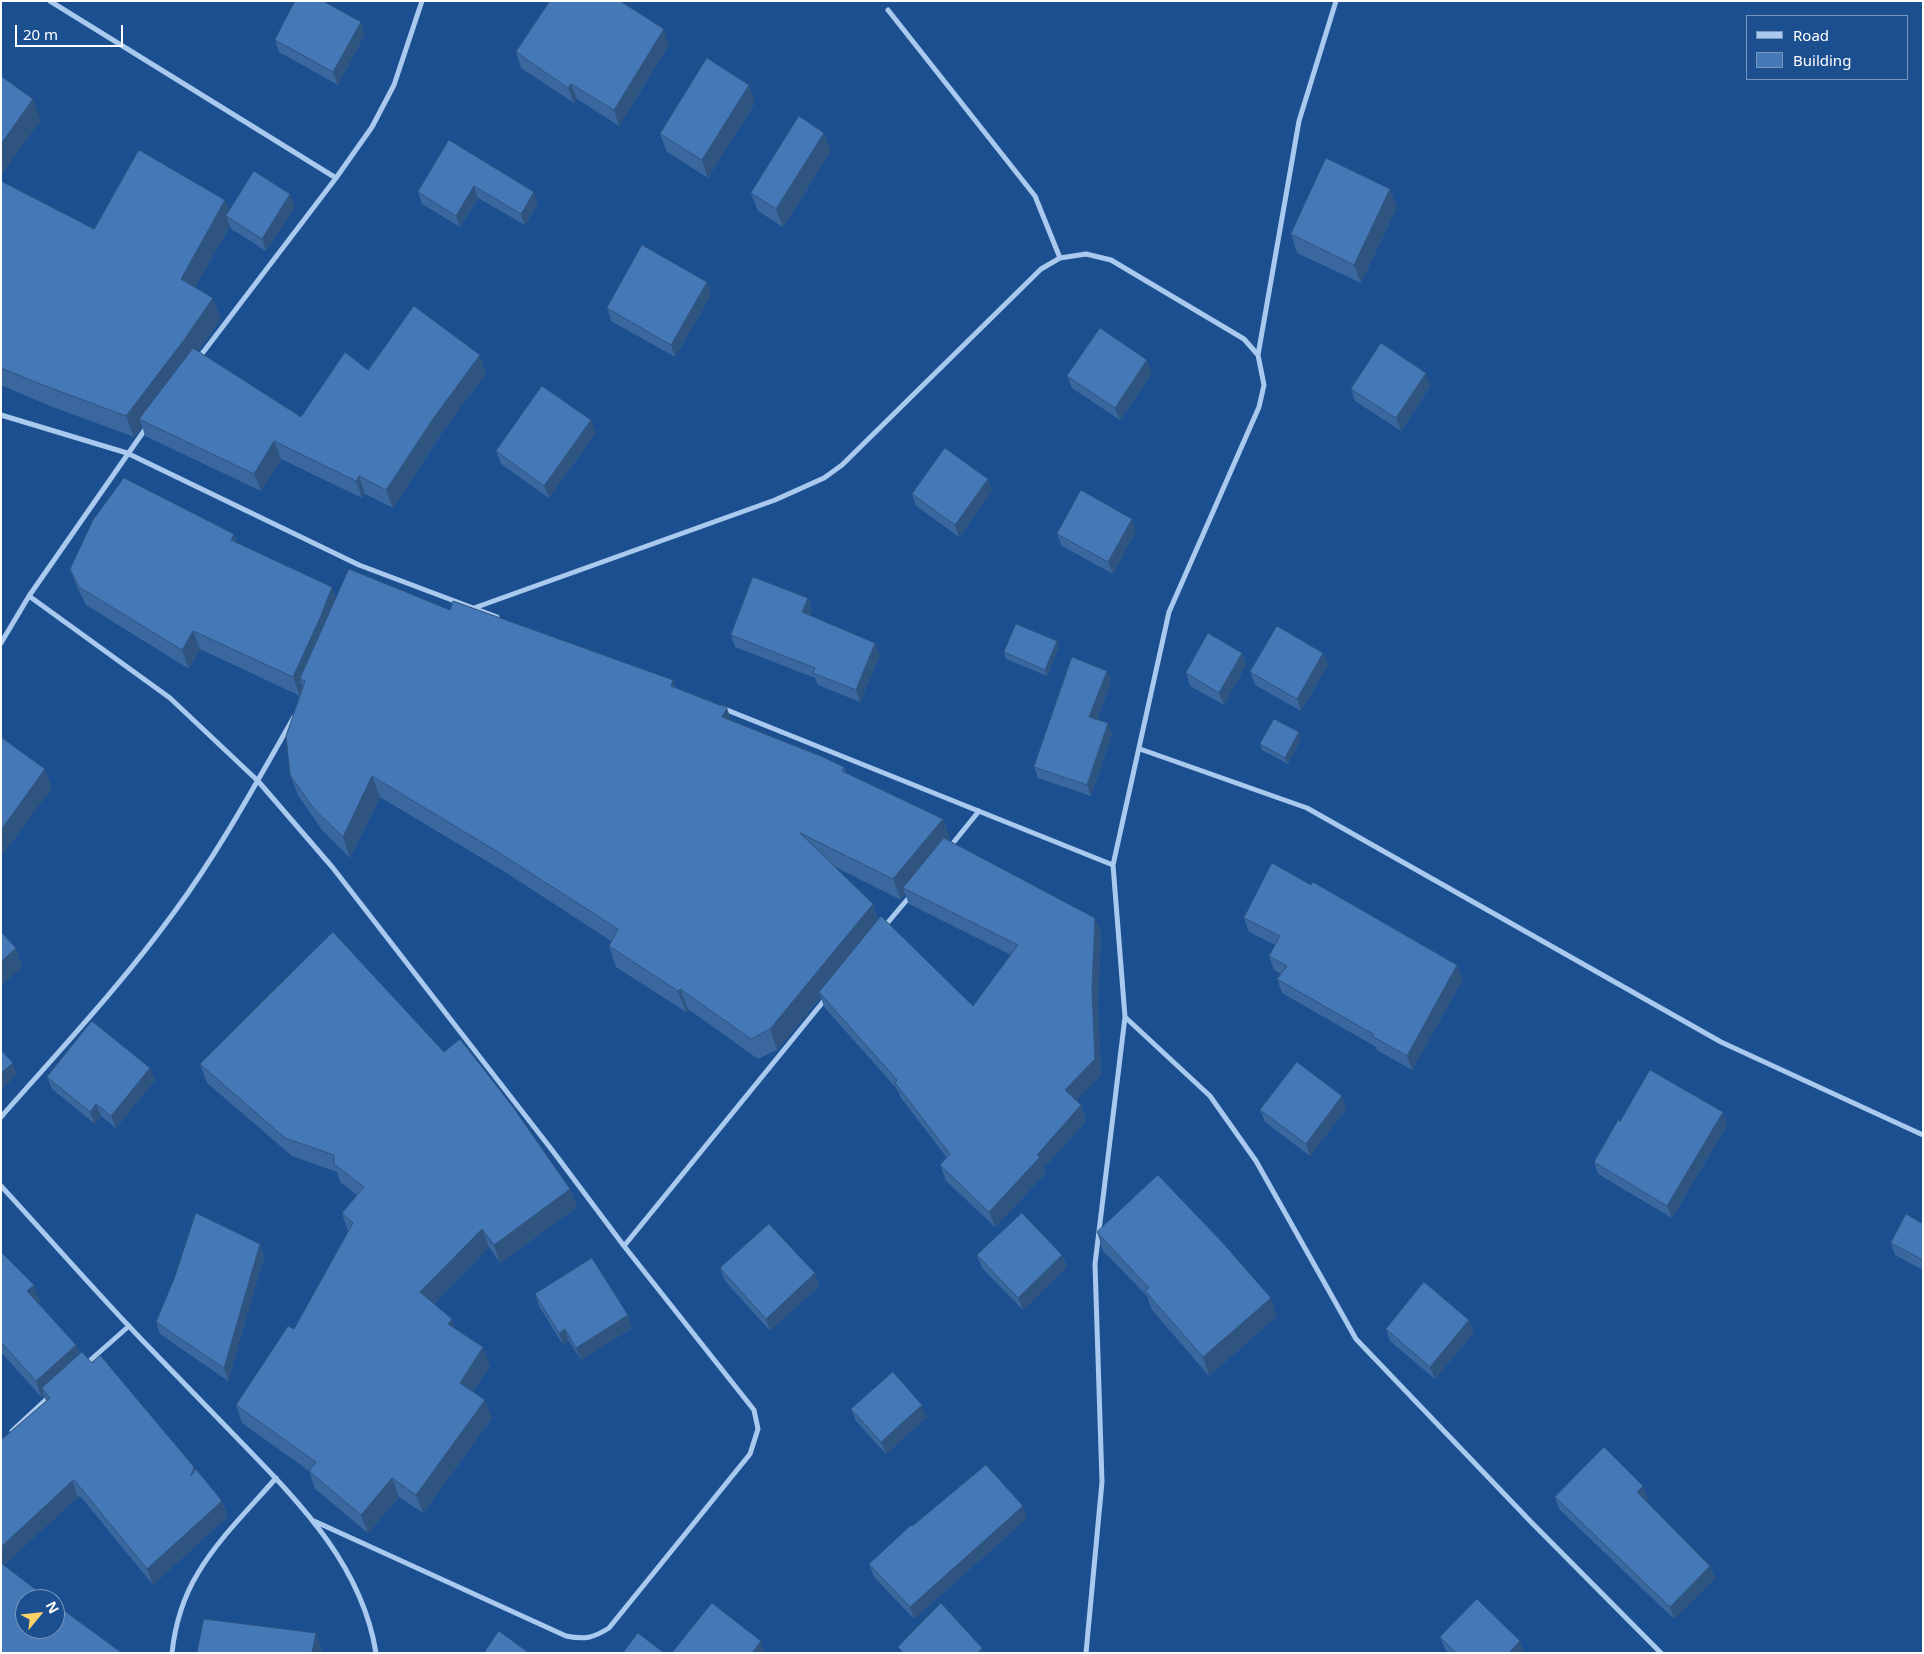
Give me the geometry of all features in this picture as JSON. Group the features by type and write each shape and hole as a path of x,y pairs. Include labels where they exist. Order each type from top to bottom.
{"street":[{"path":"50,1 336,178"},
{"path":"193,366 336,178 372,127 394,85 422,1"},
{"path":"1086,1653 1102,1482 1095,1264 1125,1018 1113,865 1169,612 1259,407 1264,385 1258,355 1299,121 1336,1"},
{"path":"888,10 1035,196 1060,258"},
{"path":"474,608 775,500 824,478 842,465 1041,269 1060,258 1086,254 1111,260 1244,339 1258,355"},
{"path":"1,415 127,453 359,565 501,619"},
{"path":"1,643 29,596 151,421"},
{"path":"355,574 359,565"},
{"path":"29,596 170,698 258,781 333,868 552,1150 624,1246 754,1410 758,1429 750,1454 609,1628 595,1637 579,1638 566,1636 314,1521"},
{"path":"712,704 1113,865"},
{"path":"1,1117 128,973 175,911 220,847 298,710"},
{"path":"1140,748 1307,808 1721,1042 1923,1135"},
{"path":"948,849 979,811"},
{"path":"879,933 917,887"},
{"path":"624,1246 829,994"},
{"path":"1125,1018 1210,1096 1256,1161 1356,1339 1532,1523 1661,1653"},
{"path":"1,1186 129,1326 276,1478 314,1521 347,1568 373,1630 376,1653"},
{"path":"79,1370 129,1326"},
{"path":"8,1434 58,1390"},
{"path":"172,1653 182,1607 198,1573 220,1543 276,1478"}],"building":[{"path":"295,1 323,1 361,22 333,72 275,40"},
{"path":"550,1 620,1 664,29 614,110 571,84 568,88 516,52"},
{"path":"707,58 749,85 702,160 660,134"},
{"path":"1,76 33,99 1,144"},
{"path":"799,116 824,133 776,209 751,193"},
{"path":"449,140 534,192 521,214 474,186 456,216 418,192"},
{"path":"139,150 225,200 181,279 213,298 184,340 126,416 1,368 1,181 94,229"},
{"path":"1326,158 1390,189 1354,265 1291,234"},
{"path":"254,171 290,194 262,239 226,216"},
{"path":"642,245 707,282 671,345 607,308"},
{"path":"414,306 480,355 435,416 386,490 359,476 356,481 274,441 254,474 139,419 193,348 301,417 345,352 368,370"},
{"path":"1100,328 1147,360 1115,408 1067,376"},
{"path":"1381,343 1426,373 1396,418 1351,389"},
{"path":"542,386 591,420 544,486 496,451"},
{"path":"945,448 988,479 955,525 912,494"},
{"path":"124,478 234,534 231,540 332,587 293,677 193,631 182,650 79,587 70,569 93,520"},
{"path":"1081,490 1132,519 1108,562 1057,534"},
{"path":"349,569 450,610 453,601 673,680 671,686 727,708 722,717 823,757 844,767 842,771 943,819 893,879 800,833 873,904 770,1029 751,1039 680,989 678,991 609,946 618,929 498,852 372,776 343,837 314,809 290,775 286,736 305,681 300,679"},
{"path":"753,577 808,598 802,612 875,643 856,690 813,673 815,668 731,635"},
{"path":"1016,624 1057,641 1045,670 1004,652"},
{"path":"1277,626 1323,653 1297,699 1250,672"},
{"path":"1208,633 1242,653 1219,693 1186,673"},
{"path":"1072,657 1107,671 1089,717 1108,723 1087,785 1034,767"},
{"path":"1274,719 1299,732 1285,758 1260,744"},
{"path":"1,737 45,769 1,830"},
{"path":"944,838 1095,918 1092,989 1095,1059 1065,1090 1081,1105 1037,1155 1040,1157 989,1212 940,1165 950,1154 895,1083 897,1080 819,992 881,916 973,1006 1018,945 903,888"},
{"path":"1272,863 1311,885 1313,882 1457,965 1407,1056 1372,1036 1373,1034 1277,979 1287,966 1269,956 1280,936 1244,918"},
{"path":"1,932 16,948 1,962"},
{"path":"333,932 444,1052 460,1039 513,1107 570,1189 494,1245 482,1229 420,1292 452,1319 448,1324 483,1347 460,1383 485,1400 416,1495 392,1478 361,1515 309,1471 316,1462 236,1405 288,1326 294,1329 353,1223 342,1213 364,1187 334,1164 334,1155 285,1138 200,1064"},
{"path":"92,1021 150,1068 111,1116 96,1104 90,1112 47,1077"},
{"path":"1,1050 13,1063 1,1073"},
{"path":"1297,1062 1342,1096 1306,1144 1260,1110"},
{"path":"1650,1070 1723,1112 1667,1206 1594,1162"},
{"path":"1158,1175 1222,1242 1271,1298 1203,1357 1145,1291 1149,1288 1097,1232"},
{"path":"196,1213 260,1244 224,1368 156,1322 174,1279"},
{"path":"1022,1213 1062,1255 1018,1298 977,1255"},
{"path":"1906,1214 1923,1224 1923,1260 1891,1243"},
{"path":"769,1224 815,1273 766,1319 720,1268"},
{"path":"1,1252 34,1285 27,1291 76,1345 36,1381 1,1342"},
{"path":"592,1258 628,1315 576,1348 565,1329 559,1333 535,1294"},
{"path":"1424,1282 1469,1320 1430,1367 1386,1329"},
{"path":"82,1352 92,1363 100,1355 194,1467 191,1476 196,1469 222,1501 147,1569 75,1481 72,1481 1,1547 1,1440 50,1398 42,1388"},
{"path":"893,1372 922,1405 881,1442 851,1409"},
{"path":"1604,1447 1643,1486 1637,1492 1710,1566 1670,1607 1555,1497"},
{"path":"986,1465 1023,1506 910,1607 869,1564 911,1525"},
{"path":"1,1563 35,1589 15,1589 15,1639 65,1639 65,1611 122,1653 1,1653"},
{"path":"1477,1599 1520,1641 1509,1653 1456,1653 1440,1637"},
{"path":"712,1603 761,1641 752,1653 672,1653"},
{"path":"941,1603 982,1648 978,1653 903,1653 898,1647"},
{"path":"204,1619 316,1633 312,1653 197,1653"},
{"path":"499,1631 529,1653 484,1653"},
{"path":"638,1633 664,1653 623,1653"}]}
